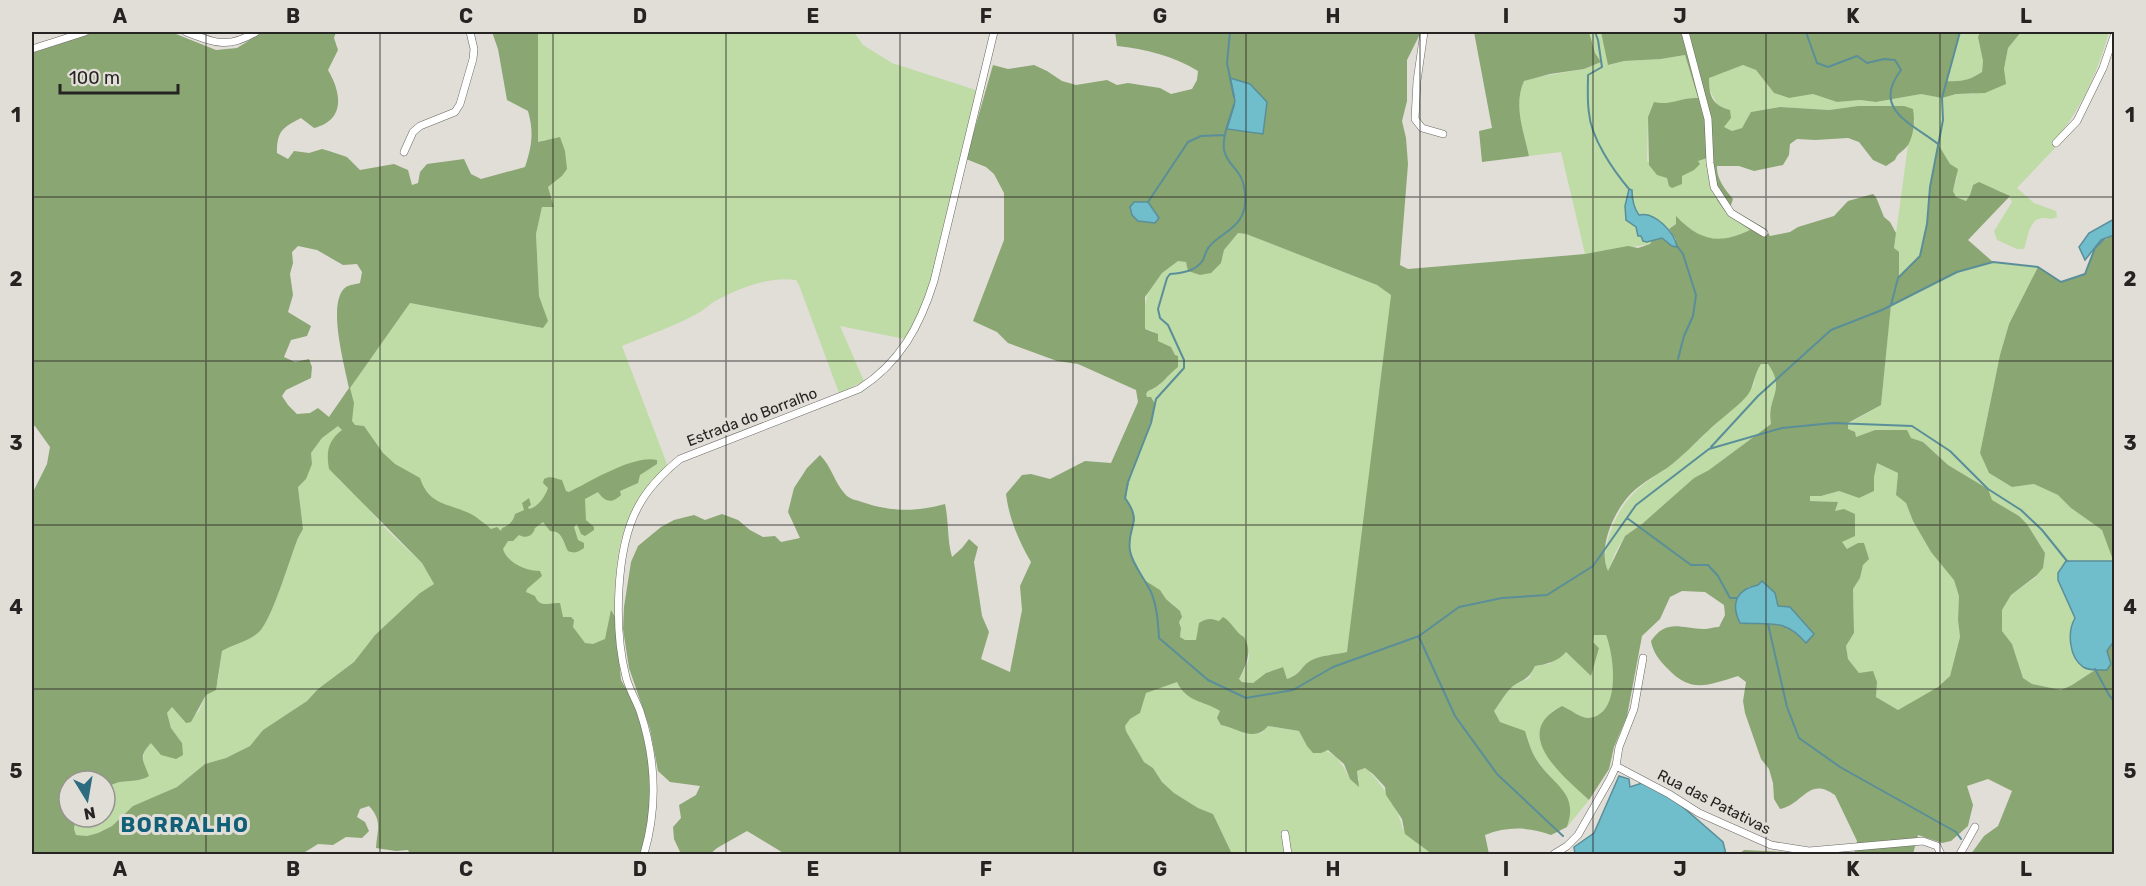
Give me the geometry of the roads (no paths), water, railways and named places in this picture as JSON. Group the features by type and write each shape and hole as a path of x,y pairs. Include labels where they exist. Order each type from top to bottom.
{"street":[{"path":"32,50 85,32"},
{"path":"186,32 221,44 239,41 256,32"},
{"path":"404,152 413,132 420,126 455,112 460,104 473,59 474,49 470,32"},
{"name":"Estrada do Borralho","path":"644,855 651,824 654,775 650,744 627,678 619,626 618,596 627,534 638,507 666,470 680,459 860,389 876,379 915,331 934,281 994,32"},
{"path":"1424,32 1417,81 1415,119 1422,128 1443,134"},
{"path":"1684,32 1708,119 1710,164 1714,187 1731,213 1764,233"},
{"path":"2056,143 2077,121 2103,68 2115,36"},
{"path":"1554,855 1578,835 1616,766 1619,747 1634,709 1643,658"},
{"name":"Rua das Patativas","path":"1616,766 1705,816 1771,845 1809,851 1923,840 1936,846 1941,855"},
{"path":"1960,855 1975,827"},
{"path":"1285,834 1288,855"}],"water":[{"path":"1230,78 1250,84 1267,102 1263,134 1227,129 1235,101"},
{"path":"1629,189 1632,190 1633,203 1639,215 1651,216 1663,224 1677,247 1662,238 1647,242 1638,236 1636,227 1626,220 1625,206"},
{"path":"1134,202 1148,202 1159,218 1155,223 1138,221 1132,215 1130,207"},
{"path":"2114,219 2114,235 2101,240 2085,260 2079,247 2089,233"},
{"path":"2066,561 2114,561 2114,641 2107,651 2111,664 2107,670 2092,670 2083,667 2078,663 2072,651 2070,637 2075,618 2058,580 2058,573"},
{"path":"1762,581 1775,593 1778,606 1790,607 1814,634 1806,643 1784,626 1740,623 1736,609 1737,598 1745,590"},
{"path":"1619,776 1629,779 1630,787 1642,783 1669,795 1723,842 1726,854 1575,854 1574,847 1594,833"}],"waterway":[{"path":"1230,32 1227,63 1234,97"},
{"path":"1595,32 1602,67 1588,75 1588,104 1591,123 1604,153 1629,189"},
{"path":"1806,32 1817,63 1828,67 1857,56 1867,63 1884,59 1895,60 1901,70 1890,95 1892,105 1907,122 1938,144"},
{"path":"1891,305 1898,278 1920,256 1943,120 1942,98 1960,32"},
{"path":"1234,105 1225,133 1224,150 1243,184 1245,196 1243,214 1237,223 1208,248 1197,267 1189,271 1170,274 1167,278 1158,309 1160,318 1168,325 1184,360 1184,368 1156,399 1151,423 1128,482 1125,498 1131,507 1134,520 1129,543 1130,551 1153,597 1159,638 1208,680 1246,698 1293,690 1333,667 1419,636 1459,607 1502,598 1547,595 1593,566 1636,505 1709,449 1782,428 1833,423 1912,426 1950,451 1988,489 2021,510 2042,530 2067,561"},
{"path":"1148,202 1188,142 1201,136 1225,135"},
{"path":"1711,447 1758,396 1831,330 1882,310 1957,272 1993,262 2038,267 2061,282 2085,274 2095,248 2104,239"},
{"path":"1677,246 1683,254 1696,295 1693,316 1684,336 1678,359"},
{"path":"1627,518 1691,565 1708,565 1718,576 1730,598 1737,598"},
{"path":"1768,624 1787,707 1799,738 1840,767 1956,832 1961,839"},
{"path":"1419,637 1455,716 1497,774 1563,836"},
{"path":"2095,669 2114,701"}],"district":[{"name":"BORRALHO","path":"185,825"}]}
